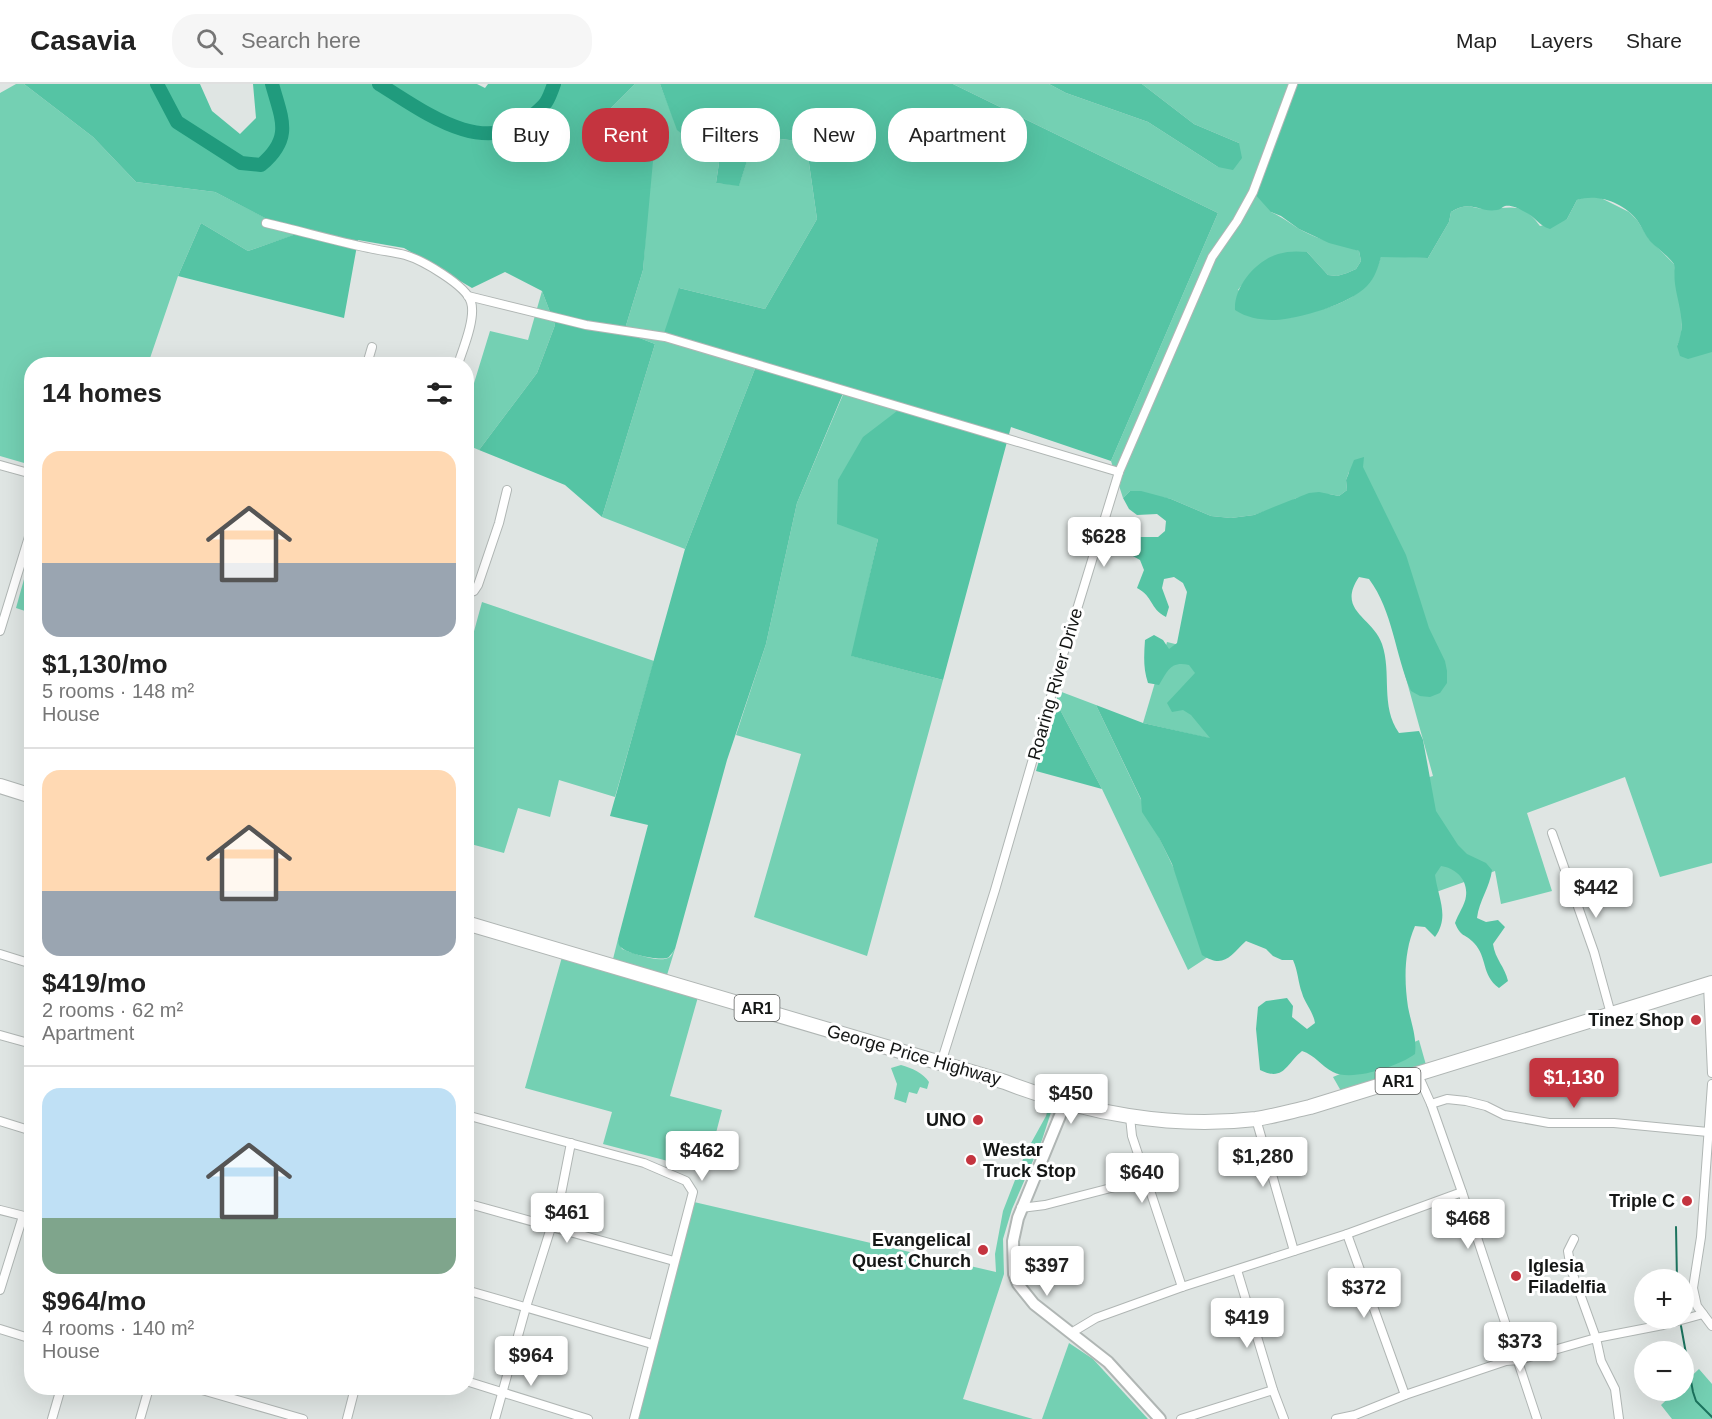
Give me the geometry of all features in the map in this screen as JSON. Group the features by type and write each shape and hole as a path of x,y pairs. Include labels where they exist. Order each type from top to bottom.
{"highway":[{"path":"0,786 24,794"},
{"name":"George Price Highway","path":"474,925 1066,1101 1130,1116 1180,1122 1256,1119 1310,1107 1710,984"}],"street":[{"name":"Roaring River Drive","path":"941,1063 995,890 1068,637 1119,472 1212,257 1237,221 1252,192 1293,84"},
{"path":"267,223 405,255 456,284 472,303 470,323 460,357"},
{"path":"468,296 586,325 665,337 1119,472"},
{"path":"370,357 372,347"},
{"path":"0,465 24,472"},
{"path":"474,591 499,523 507,490"},
{"path":"0,631 24,553"},
{"path":"1552,833 1593,952 1611,1014"},
{"path":"0,954 24,962"},
{"path":"1710,984 1712,1073"},
{"path":"0,1035 24,1041"},
{"path":"1418,1075 1431,1104 1462,1192 1537,1419"},
{"path":"1712,1084 1701,1237 1693,1288 1697,1306 1712,1326"},
{"path":"1431,1104 1447,1099 1466,1101 1486,1106 1504,1115 1549,1123 1603,1123 1710,1134"},
{"path":"1066,1101 1021,1208 1012,1253 1014,1274 1018,1284 1034,1304 1108,1362 1160,1419"},
{"path":"1130,1116 1132,1136 1182,1287"},
{"path":"474,1117 644,1163 686,1181 693,1192 634,1419"},
{"path":"1256,1119 1293,1251"},
{"path":"0,1121 24,1128"},
{"path":"495,1419 526,1307 560,1199 571,1143"},
{"path":"1021,1208 1045,1205 1134,1182"},
{"path":"1071,1333 1096,1318 1182,1287 1347,1234 1462,1192"},
{"path":"474,1205 674,1261"},
{"path":"0,1210 24,1216"},
{"path":"0,1290 24,1225"},
{"path":"1347,1234 1405,1395"},
{"path":"1574,1239 1568,1251 1568,1258 1596,1338 1601,1361 1615,1389 1619,1419"},
{"path":"1237,1270 1284,1419"},
{"path":"474,1292 652,1344"},
{"path":"1336,1419 1355,1417 1405,1395 1506,1361 1519,1360 1596,1338 1663,1325 1703,1314"},
{"path":"0,1329 24,1336"},
{"path":"474,1383 588,1419"},
{"path":"1181,1419 1273,1390"},
{"path":"52,1419 59,1395"},
{"path":"140,1419 147,1395"},
{"path":"219,1395 303,1419"},
{"path":"347,1419 353,1395"}],"green space":[{"path":"16,84 24,84 93,137 136,182 215,192 297,234 248,251 201,223 178,276 150,357 24,357 24,463 0,456 0,93"},
{"path":"24,84 200,84 212,111 240,134 256,118 253,84 477,84 485,88 488,84 635,84 611,108 582,108 582,162 653,162 643,270 624,332 655,344 602,517 565,485 479,450 537,373 555,325 542,291 505,272 472,288 404,248 358,240 344,318 178,276 201,223 248,251 296,234 215,192 136,182 93,137"},
{"path":"635,84 660,84 681,132 681,162 718,162 716,183 739,185 747,162 780,162 780,139 792,140 792,162 809,162 817,219 765,309 679,288 758,361 685,549 602,517 655,344 624,332 643,270 647,216 642,162 669,162 669,108 611,108"},
{"path":"660,84 953,84 1002,108 888,108 888,162 1027,162 1027,120 1218,213 1111,461 1011,427 943,680 851,656 878,539 837,524 838,480 863,437 901,408 844,391 797,503 766,644 727,760 675,949 669,957 660,959 631,953 619,944 618,939 648,825 610,816 685,549 758,361 664,333 679,288 765,309 817,219 809,162 876,162 876,108 792,108 792,140 780,139 780,108 681,108 681,133 677,130"},
{"path":"953,84 1049,84 1066,93 1148,122 1218,167 1239,143 1194,124 1142,84 1299,84 1271,212 1315,237 1359,251 1361,261 1356,269 1337,276 1328,275 1307,252 1285,254 1259,266 1238,290 1289,318 1333,306 1357,293 1375,272 1381,256 1428,258 1449,222 1451,212 1462,207 1517,208 1528,213 1540,226 1567,219 1577,200 1587,196 1599,197 1629,212 1637,220 1649,239 1674,264 1682,316 1681,337 1677,346 1712,352 1712,863 1660,877 1625,777 1527,813 1552,891 1501,904 1495,871 1425,896 1399,786 1433,776 1349,472 1346,480 1347,490 1339,496 1329,494 1296,498 1286,504 1254,515 1231,518 1211,516 1171,499 1130,491 1123,498 1111,461 1218,213 1027,120 1027,108 1002,108"},
{"path":"1049,84 1142,84 1194,124 1239,143 1242,158 1233,170 1218,167 1148,122 1066,93"},
{"path":"1293,84 1712,84 1712,352 1688,359 1680,356 1677,346 1682,322 1674,264 1650,241 1632,214 1618,204 1593,198 1577,200 1567,219 1550,229 1512,206 1505,206 1498,210 1470,206 1458,208 1451,212 1449,222 1428,258 1381,257 1374,276 1367,286 1349,299 1310,314 1275,320 1254,318 1235,310 1242,284 1254,268 1270,257 1292,252 1307,252 1328,275 1337,276 1356,269 1361,261 1359,251 1329,243 1299,229 1271,212 1253,192"},
{"path":"747,162 739,186 716,183 719,163"},
{"path":"542,291 555,325 537,373 479,450 474,448 474,383 490,331 528,340"},
{"path":"845,390 902,408 878,539 852,656 943,680 867,956 754,917 801,754 736,735 766,644 797,503"},
{"path":"1364,457 1363,467 1406,555 1429,628 1445,661 1447,683 1440,693 1430,697 1420,696 1411,691 1389,619 1369,579 1359,577 1353,589 1354,606 1382,644 1385,655 1388,701 1393,723 1399,733 1419,731 1423,740 1436,811 1458,845 1467,854 1486,863 1492,870 1477,918 1486,922 1498,920 1505,927 1493,944 1508,981 1499,988 1493,983 1478,949 1457,928 1455,923 1466,896 1465,884 1456,872 1441,866 1435,875 1442,907 1442,922 1435,937 1425,927 1415,926 1407,955 1407,997 1415,1054 1387,1068 1363,1074 1341,1075 1302,1051 1284,1070 1274,1074 1260,1070 1256,1029 1258,1007 1266,1001 1287,998 1293,1006 1292,1017 1307,1029 1315,1023 1303,997 1293,960 1282,960 1273,956 1266,949 1246,941 1231,956 1221,961 1202,955 1172,864 1142,812 1141,799 1096,705 1143,723 1210,738 1191,715 1183,710 1172,712 1167,703 1195,673 1189,665 1178,664 1170,668 1159,685 1148,683 1144,656 1145,640 1154,635 1163,640 1169,649 1177,643 1187,592 1183,583 1174,577 1164,579 1162,588 1169,607 1166,617 1137,588 1144,570 1140,560 1122,550 1118,540 1127,537 1158,537 1165,531 1166,521 1157,514 1137,515 1129,509 1123,498 1130,491 1141,491 1171,499 1211,516 1231,518 1254,515 1309,493 1319,492 1339,496 1347,490 1346,480 1354,460"},
{"path":"24,579 24,610 16,608"},
{"path":"482,602 654,661 615,797 559,780 550,817 518,808 504,853 474,845 474,631"},
{"path":"1167,642 1212,653 1238,745 1143,723"},
{"path":"1059,691 1096,705 1214,953 1188,970 1102,789 1056,702"},
{"path":"1056,702 1102,789 1036,771"},
{"path":"618,939 622,949 653,959 670,957 675,949 667,975 613,959"},
{"path":"562,957 698,997 670,1096 722,1110 706,1171 603,1144 612,1112 525,1088"},
{"path":"1419,1040 1426,1065 1341,1091 1333,1077"},
{"path":"901,1065 917,1071 929,1082 927,1089 920,1087 917,1094 909,1092 906,1103 894,1099 897,1084 891,1068"},
{"path":"1050,1101 1054,1103 1042,1140 1012,1209 1003,1239 1004,1274 963,1399 1033,1419 637,1419 694,1202 996,1272 995,1254 1003,1211 1025,1154 1046,1116"},
{"path":"1069,1343 1093,1359 1148,1419 1042,1419"},
{"path":"1699,1369 1712,1384 1712,1419 1672,1419 1661,1405 1665,1401 1694,1401 1694,1374"}],"waterway":[{"path":"157,84 177,122 241,163 261,165 278,146 281,137 281,118 272,84"},
{"path":"379,84 433,117 453,126 473,132 493,133 512,129 531,117 546,103 554,84"},
{"path":"1676,1227 1677,1269"},
{"path":"1682,1329 1696,1401 1712,1417"}],"place":[{"name":"Tinez Shop","path":"1696,1020"},
{"name":"UNO","path":"978,1120"},
{"name":"Westar Truck Stop","path":"971,1160"},
{"name":"Triple C","path":"1687,1201"},
{"name":"Evangelical Quest Church","path":"983,1250"},
{"name":"Iglesia Filadelfia","path":"1516,1276"}]}
